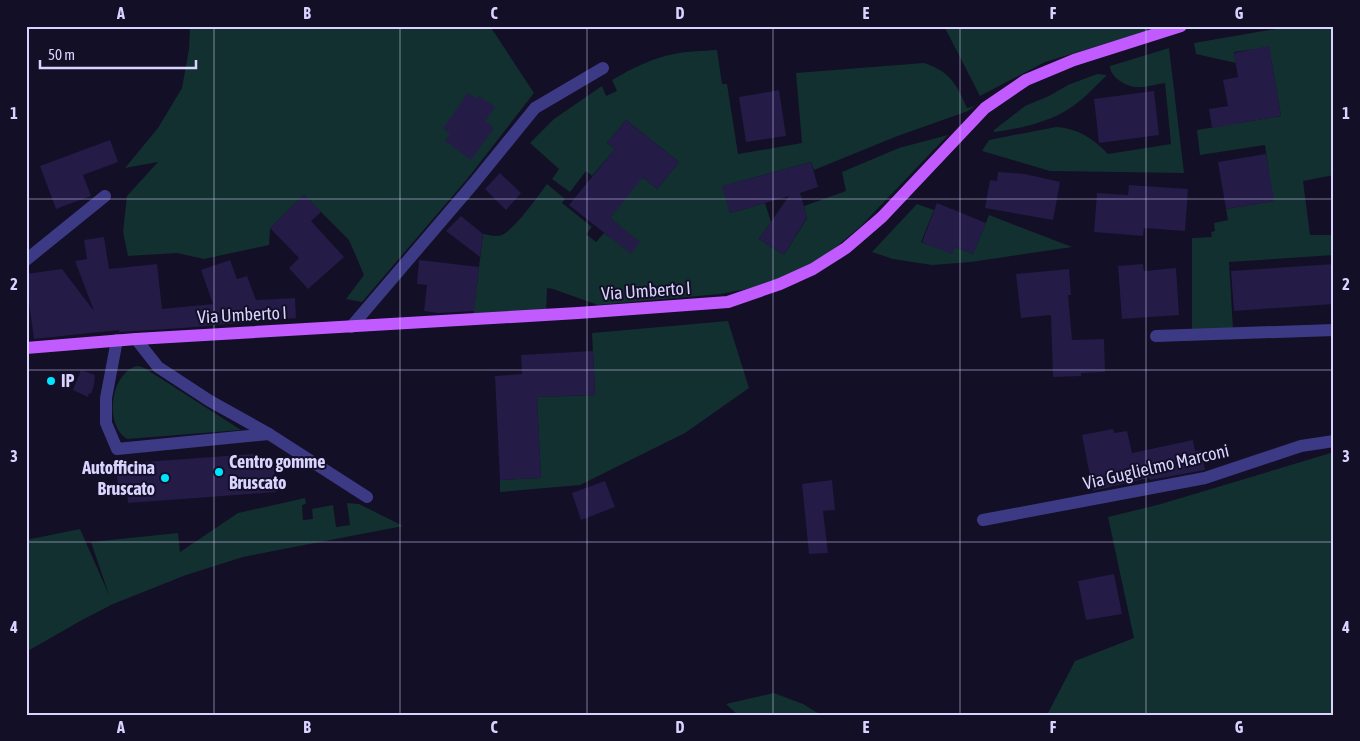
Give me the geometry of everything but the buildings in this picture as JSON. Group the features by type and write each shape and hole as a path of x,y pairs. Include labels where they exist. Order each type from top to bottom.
{"main road":[{"name":"Via Umberto I","path":"26,348 117,340 578,313 728,302 780,284 814,269 846,248 882,217 985,108 1026,80 1074,60 1181,26"}],"street":[{"path":"351,327 474,183 535,108 603,68"},
{"path":"26,260 104,196"},
{"path":"1156,336 1334,330"},
{"path":"136,339 158,367 210,401 269,434 367,497"},
{"path":"117,340 106,398 106,423 117,449 269,434"},
{"name":"Via Guglielmo Marconi","path":"983,520 1205,478 1301,446 1334,441"}],"green space":[{"path":"190,26 490,26 534,93 468,178 362,302 346,299 364,275 349,240 304,195 270,228 269,245 204,259 177,253 128,256 123,232 127,196 158,162 125,168 158,128 182,88 189,49"},
{"path":"944,26 1163,26 1045,62 980,96"},
{"path":"1293,26 1334,26 1334,175 1303,181 1310,235 1334,235 1334,255 1229,262 1233,329 1192,332 1192,238 1212,237 1211,232 1215,231 1214,223 1228,220 1226,209 1273,201 1265,145 1200,155 1197,130 1281,116 1269,47 1234,52 1236,63 1196,54 1194,43"},
{"path":"1169,48 1184,173 1050,171 982,151 989,140 1056,127 1071,129 1084,135 1108,154 1171,144 1165,83 1143,87 1132,86 1123,83 1115,77 1110,66"},
{"path":"717,50 722,84 727,84 738,154 802,143 796,73 924,63 941,70 947,75 956,86 967,108 975,106 968,111 895,137 814,170 811,162 723,186 730,213 765,203 771,222 759,239 784,255 807,218 804,206 846,191 842,172 899,148 948,135 861,226 829,253 802,272 747,289 720,294 598,305 547,288 546,315 473,317 483,234 498,236 507,232 526,212 547,184 565,199 562,203 592,227 586,234 596,242 604,233 611,238 620,226 610,218 639,174 657,189 679,162 626,120 607,143 615,149 592,176 586,171 570,192 552,179 559,169 530,143 554,119 602,86 606,96 617,91 612,80 634,68 658,58 674,54"},
{"path":"1097,74 1107,75 1080,101 1062,113 1029,126 994,132 994,130 1025,106 1049,96 1068,85"},
{"path":"917,204 934,210 921,242 952,253 955,247 973,254 989,215 1072,247 971,262 932,265 893,259 872,252"},
{"path":"728,321 749,388 685,433 580,485 500,492 500,480 541,478 537,397 595,395 592,333"},
{"path":"137,366 146,369 241,430 127,439 115,423 113,400 121,378"},
{"path":"1334,452 1334,715 1047,715 1075,661 1134,638 1108,517 1161,504"},
{"path":"305,498 306,504 302,505 303,520 313,519 312,509 333,505 336,527 350,525 347,503 359,504 403,526 243,557 186,575 113,604 26,652 26,540 80,529 109,595 91,542 178,533 180,552 238,513"},
{"path":"774,693 803,704 821,715 738,715 726,704"}],"place":[{"name":"IP","path":"51,381"},
{"name":"Centro gomme Bruscato","path":"219,472"},
{"name":"Autofficina Bruscato","path":"165,478"}]}
